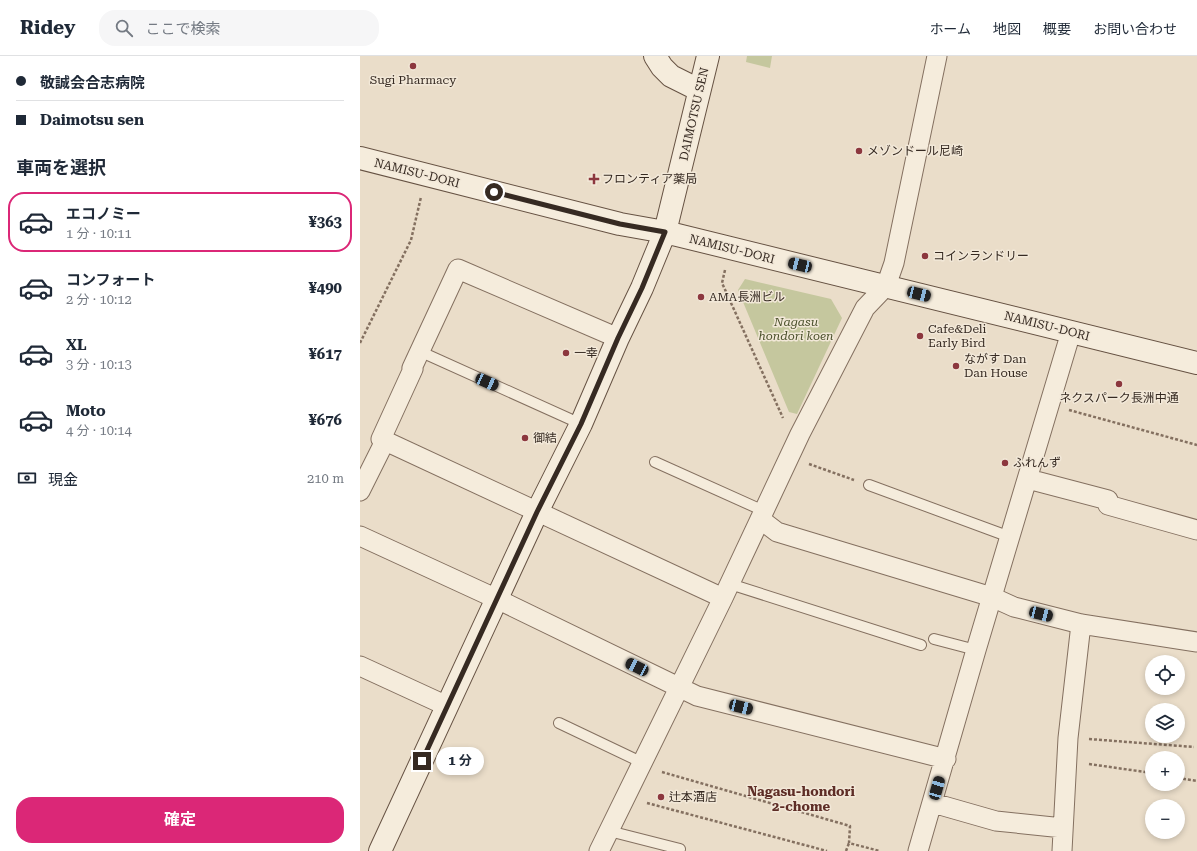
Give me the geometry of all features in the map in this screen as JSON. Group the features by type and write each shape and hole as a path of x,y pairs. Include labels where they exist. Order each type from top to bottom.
{"street":[{"path":"656,56 662,67 671,76 699,90"},
{"name":"DAIMOTSU SEN","path":"380,851 537,512 581,424 618,338 642,288 665,232 708,56"},
{"path":"599,851 609,831 649,767 679,688 800,434 865,308 886,286 894,263 937,56"},
{"name":"NAMISU-DORI","path":"360,158 620,224 665,232 1197,363"},
{"path":"618,338 458,269 419,351 412,368 413,369 381,439 537,512 726,591"},
{"path":"918,851 976,650 1071,332"},
{"path":"360,491 385,441"},
{"path":"1028,479 1108,500 1108,505 1197,530"},
{"path":"762,515 777,532 992,596 1014,607 1081,624 1197,642"},
{"path":"360,536 497,598 697,696 946,758"},
{"path":"1062,851 1066,760 1081,624"},
{"path":"360,666 447,706"},
{"path":"933,803 996,821 1063,828"}],"lane":[{"path":"419,351 581,424"},
{"path":"655,462 762,515"},
{"path":"869,485 1010,537"},
{"path":"726,591 921,645"},
{"path":"934,639 976,650"},
{"path":"559,723 649,767"},
{"path":"609,831 680,849"}],"path":[{"path":"360,343 411,240 421,197"},
{"path":"725,270 722,283 784,421 800,434"},
{"path":"1050,405 1197,445"},
{"path":"789,457 869,485"},
{"path":"1068,738 1194,746"},
{"path":"1066,760 1145,772"},
{"path":"649,767 850,826 849,843 846,851"},
{"path":"1185,779 1197,781"},
{"path":"642,802 828,851"},
{"path":"849,843 880,851"}],"green space":[{"path":"747,56 772,56 770,68 746,62"},
{"name":"Nagasu hondori koen","path":"745,279 831,299 842,318 797,414 789,412 738,290"}],"place":[{"name":"Sugi Pharmacy","path":"413,66"},
{"name":"メゾンドール尼崎","path":"859,151"},
{"name":"フロンティア薬局","path":"594,179"},
{"name":"コインランドリー","path":"925,256"},
{"name":"AMA長洲ビル","path":"701,297"},
{"name":"Cafe&Deli Early Bird","path":"920,336"},
{"name":"一幸","path":"566,353"},
{"name":"ながす Dan Dan House","path":"956,366"},
{"name":"ネクスパーク長洲中通","path":"1119,384"},
{"name":"御結","path":"525,438"},
{"name":"ふれんず","path":"1005,463"},
{"name":"辻本酒店","path":"661,797"}],"district":[{"name":"Nagasu-hondori 2-chome","path":"801,798"}],"route":[{"path":"422,761 537,512 581,424 618,338 642,288 665,232 620,224 494,192"}]}
